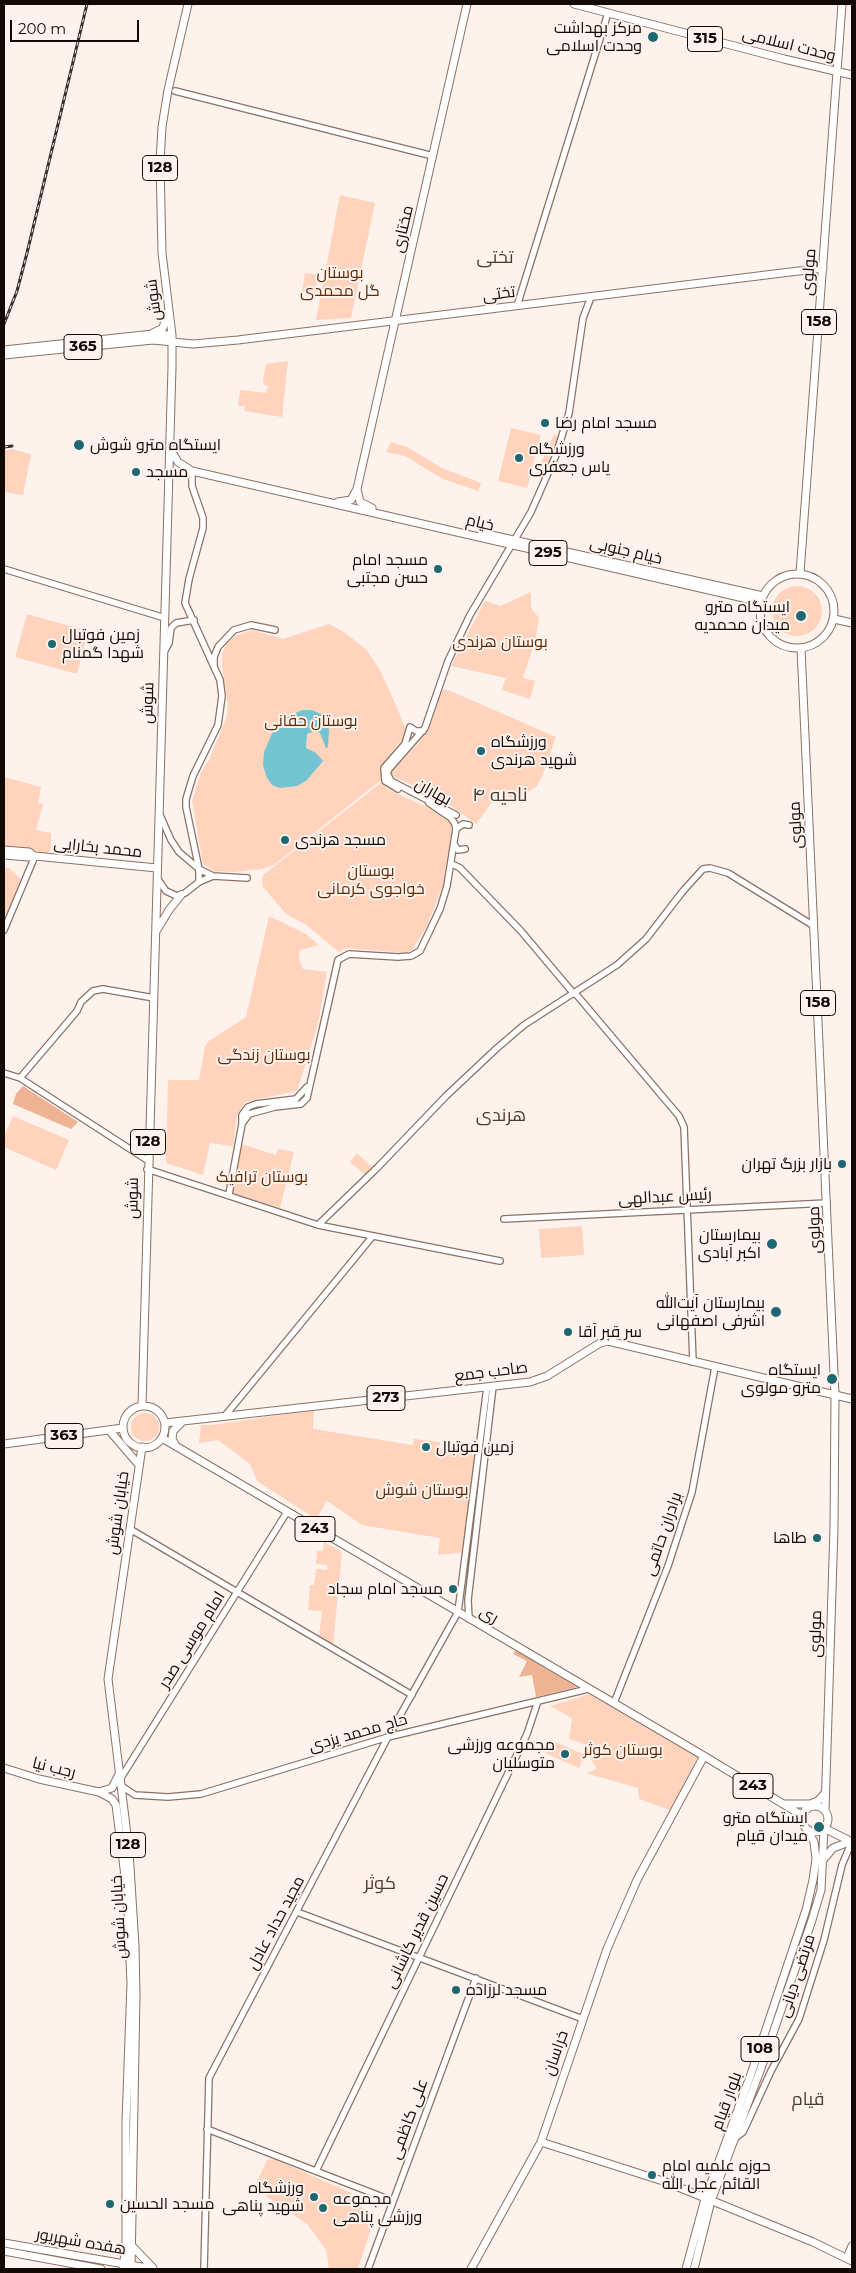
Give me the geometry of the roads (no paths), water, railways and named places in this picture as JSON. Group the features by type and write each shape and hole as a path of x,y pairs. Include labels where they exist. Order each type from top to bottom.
{"main road":[{"name":"شوش","path":"142,1406 147,1169 174,340 168,308 161,225 160,148 168,90 188,4"},
{"name":"مختاری","path":"357,489 467,4"},
{"name":"وحدت اسلامی","path":"574,4 784,60 852,75"},
{"name":"مولوی","path":"800,573 842,4"},
{"name":"تختی","path":"174,340 193,344 823,268"},
{"path":"153,334 163,328 168,308"},
{"name":"365","path":"4,350 153,334 174,340"},
{"name":"365","path":"4,355 162,337"},
{"name":"295","path":"171,446 175,458 192,471"},
{"name":"خیام","path":"192,471 512,542"},
{"path":"335,502 351,500 357,489"},
{"name":"خیام جنوبی","path":"357,489 360,502 366,506 512,542 762,599"},
{"path":"800,573 816,578 828,590 834,605 834,619 831,628 818,642 801,648 788,647 772,638 761,620 762,599 776,580 790,574 800,573"},
{"path":"834,619 852,623"},
{"name":"مولوی","path":"801,648 835,1395 834,1519 825,1811"},
{"name":"محمد بخارایی","path":"4,850 29,852 35,856"},
{"name":"محمد بخارایی","path":"4,855 28,858 35,856 158,868"},
{"path":"156,933 169,910 181,895"},
{"name":"صاحب جمع","path":"165,1423 530,1382 547,1376 603,1341 618,1342 693,1362 852,1399"},
{"path":"142,1406 157,1410 165,1423 162,1438 154,1445 142,1447 130,1442 124,1428 128,1413 142,1406"},
{"path":"180,1450 174,1442 172,1435 174,1428 184,1421"},
{"name":"363","path":"4,1444 124,1428"},
{"path":"109,1430 140,1465"},
{"name":"ری","path":"162,1438 803,1816"},
{"name":"خیابان شوش","path":"127,2267 132,2246 133,1971 119,1804 119,1780 108,1679 142,1447"},
{"name":"خراسان","path":"471,2269 541,2142 606,1949 637,1880 704,1756"},
{"name":"رجب نیا","path":"4,1768 61,1784 99,1792 112,1798 119,1804"},
{"path":"99,1792 112,1788 119,1780"},
{"path":"782,1804 810,1804 818,1801 825,1793"},
{"path":"813,1807 825,1811 828,1818 824,1828 817,1832 806,1828 803,1816 806,1810 813,1807"},
{"name":"بلوار قیام","path":"694,2269 708,2200 760,2071 821,1890 819,1860 814,1842 806,1828"},
{"path":"824,1828 852,1841"},
{"name":"بلوار قیام","path":"686,2269 804,1919 819,1860 824,1828"},
{"path":"819,1860 833,1848 852,1841"},
{"name":"خیابان شوش","path":"127,2267 126,2114 133,1971"},
{"path":"541,2142 639,2172 813,2242 849,2260 852,2246"},
{"name":"هفده شهریور","path":"4,2243 127,2267 154,2269"},
{"path":"132,2246 139,2256 154,2269"},
{"name":"هفده شهریور","path":"4,2251 101,2269"}],"street":[{"path":"517,306 608,13"},
{"path":"175,91 433,156"},
{"path":"423,731 430,718 448,661 461,633 538,496 564,433 569,413 583,318 591,297"},
{"path":"192,471 192,486 203,518 203,528 189,578 185,603 194,620 221,689 221,711 207,749 190,782 186,803 199,869 198,882"},
{"path":"4,569 165,618"},
{"path":"164,652 169,643 171,628 176,623 194,620"},
{"path":"214,668 214,657 218,648 234,630 250,625 274,630"},
{"name":"بهاران","path":"229,1194 242,1115 248,1107 296,1099 308,1085 336,964 341,957 349,954 407,957 414,955 420,951 440,909 452,864 456,824 446,814 428,803 389,785 384,778 384,768 406,744 410,727 416,731 423,731"},
{"name":"بهاران","path":"423,731 389,769 388,776 391,781 456,815"},
{"path":"159,811 164,828 171,840 180,852 199,869 213,876 247,878"},
{"path":"456,829 463,824 469,826"},
{"path":"454,844 458,850 466,849"},
{"path":"4,930 35,856"},
{"path":"452,864 460,868 527,937 679,1116 684,1127 685,1136 693,1362"},
{"path":"318,1225 378,1167 446,1096 524,1025 575,994 617,965 646,940 703,869 710,868 728,872 814,926"},
{"path":"157,878 170,894 181,895 198,882 213,876"},
{"path":"20,1078 77,1011 81,1002 93,991 103,989 154,998"},
{"path":"4,1073 20,1078 148,1160"},
{"path":"147,1169 229,1194 318,1225 500,1261"},
{"name":"رئیس عبدالهی","path":"504,1219 827,1203"},
{"path":"224,1417 372,1237"},
{"name":"برادران حاتمی","path":"614,1703 668,1566 692,1492 715,1367"},
{"path":"458,1612 490,1386"},
{"path":"469,1619 468,1600 490,1386"},
{"name":"امام موسی صدر","path":"119,1780 287,1512"},
{"path":"130,1529 412,1695"},
{"path":"468,1541 475,1542"},
{"name":"مجید حداد عادل","path":"204,2269 209,2078 388,1737 458,1612"},
{"name":"حاج محمد یزدی","path":"135,1795 168,1797 201,1794 388,1737 588,1688"},
{"name":"حسین قدیر کاشانی","path":"316,2172 527,1734 538,1701"},
{"path":"119,1780 135,1795 119,1804"},
{"name":"مرتضی دیانی","path":"734,2138 743,2132 771,2071 799,2019 824,1940 842,1865 852,1841"},
{"path":"297,1912 583,2019"},
{"name":"علی کاظمی","path":"368,2269 476,1978"},
{"path":"207,2129 393,2201"}],"water":[{"path":"302,710 312,710 321,714 326,720 329,730 328,747 326,748 320,733 314,731 307,734 306,748 316,753 323,761 307,780 297,786 280,788 272,785 267,778 263,765 264,752 274,729 289,716"}],"railway":[{"path":"4,324 17,291 27,253 87,4"},
{"path":"4,447 12,446"}],"place":[{"name":"مرکز بهداشت وحدت اسلامی","path":"653,37"},
{"name":"مسجد امام رضا","path":"545,423"},
{"name":"ایستگاه مترو شوش","path":"79,445"},
{"name":"ورزشگاه یاس جعفری","path":"519,458"},
{"name":"مسجد","path":"136,472"},
{"name":"مسجد امام حسن مجتبی","path":"438,569"},
{"name":"ایستگاه مترو میدان محمدیه","path":"801,616"},
{"name":"زمین فوتبال شهدا گمنام","path":"52,644"},
{"name":"ورزشگاه شهید هرندی","path":"481,751"},
{"name":"مسجد هرندی","path":"285,840"},
{"name":"بازار بزرگ تهران","path":"842,1164"},
{"name":"بیمارستان اکبر آبادی","path":"772,1244"},
{"name":"بیمارستان آیت‌الله اشرفی اصفهانی","path":"776,1312"},
{"name":"سر قبر آقا","path":"568,1332"},
{"name":"ایستگاه مترو مولوی","path":"832,1379"},
{"name":"زمین فوتبال","path":"426,1447"},
{"name":"طاها","path":"817,1538"},
{"name":"مسجد امام سجاد","path":"453,1589"},
{"name":"مجموعه ورزشی متوسلیان","path":"565,1754"},
{"name":"ایستگاه مترو میدان قیام","path":"819,1827"},
{"name":"مسجد لرزاده","path":"456,1990"},
{"name":"حوزه علمیه امام القائم عجل الله","path":"652,2175"},
{"name":"ورزشگاه شهید پناهی","path":"314,2197"},
{"name":"مسجد الحسین","path":"110,2204"},
{"name":"مجموعه ورزشی پناهی","path":"323,2208"}],"district":[{"name":"تختی","path":"495,258"},
{"name":"ناحیه ۴","path":"500,795"},
{"name":"هرندی","path":"501,1116"},
{"name":"کوثر","path":"380,1884"},
{"name":"قیام","path":"808,2100"}],"park label":[{"name":"بوستان گل محمدی","path":"340,282"},
{"name":"بوستان هرندی","path":"500,642"},
{"name":"بوستان حقانی","path":"311,721"},
{"name":"بوستان خواجوی کرمانی","path":"371,880"},
{"name":"بوستان زندگی","path":"264,1055"},
{"name":"بوستان ترافیک","path":"262,1177"},
{"name":"بوستان شوش","path":"422,1490"},
{"name":"بوستان کوثر","path":"623,1750"}]}
